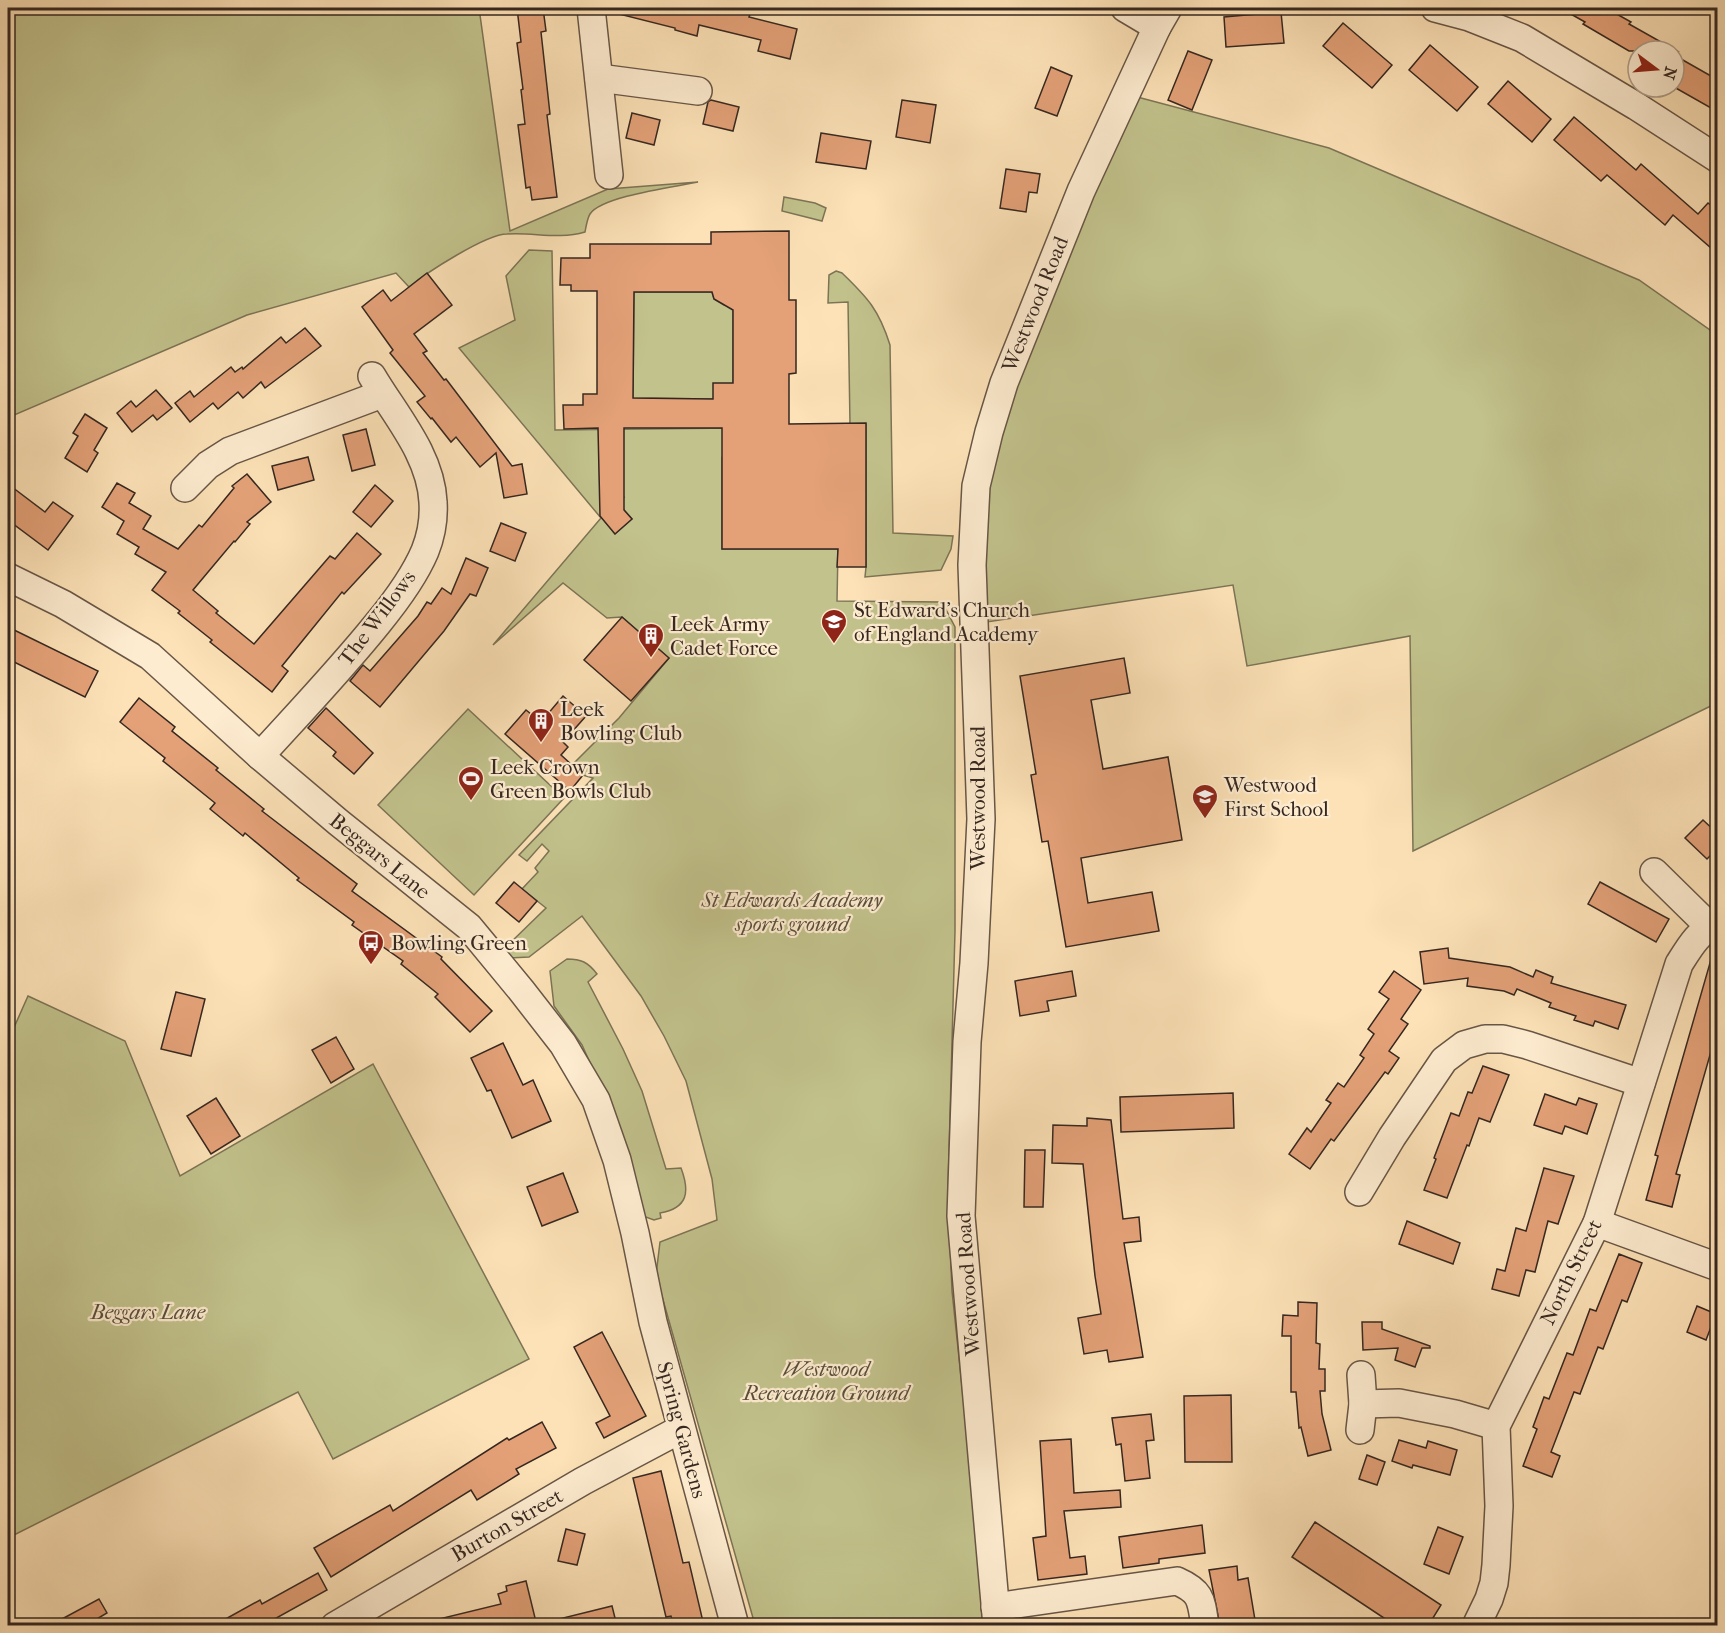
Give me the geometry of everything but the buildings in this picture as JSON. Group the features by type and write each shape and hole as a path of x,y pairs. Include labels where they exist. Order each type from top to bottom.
{"street":[{"path":"591,8 609,175"},
{"path":"1125,8 1162,17"},
{"path":"1435,8 1468,17 1522,38 1636,106 1718,159"},
{"name":"Westwood Road","path":"996,1616 961,1216 967,1042 974,963 981,819 972,565 976,486 1004,383 1081,191 1162,17"},
{"path":"599,78 698,91"},
{"name":"The Willows","path":"185,488 208,465 230,451 377,385 420,452 429,478 434,501 433,522 426,549 410,579 356,650 260,756"},
{"name":"Beggars Lane","path":"8,577 63,604 150,656 260,756 469,927 563,1044 596,1100 617,1160 635,1233"},
{"name":"North Street","path":"1476,1626 1489,1599 1496,1565 1499,1506 1496,1426 1598,1223 1679,964 1692,943 1713,925 1654,872"},
{"path":"1359,1192 1392,1137 1444,1060 1464,1045 1485,1039 1503,1039 1641,1083"},
{"path":"1598,1223 1718,1267"},
{"name":"Spring Gardens","path":"635,1233 653,1322 735,1626"},
{"path":"1361,1375 1362,1417 1399,1403 1455,1414 1496,1426"},
{"name":"Burton Street","path":"335,1626 583,1481 681,1429"},
{"path":"996,1616 1177,1581 1192,1588 1202,1602 1205,1626"}],"green space":[{"path":"8,8 479,8 510,231 608,189 698,182 640,193 609,202 590,214 585,232 556,236 507,234 485,240 456,255 409,287 396,273 247,315 12,416 8,383"},
{"path":"1126,94 1329,148 1639,280 1717,335 1717,703 1413,851 1410,636 1247,666 1233,585 987,622 984,453"},
{"path":"784,197 815,203 826,208 822,221 782,211"},
{"path":"529,250 552,251 555,430 734,428 722,458 722,549 838,549 837,601 942,602 955,627 955,931 948,1190 952,1291 983,1586 985,1625 755,1625 656,1275 660,1242 717,1220 712,1179 686,1081 641,996 582,916 529,957 509,958 505,948 546,908 522,889 538,872 535,868 549,851 542,844 527,861 519,855 593,778 583,775 572,765 619,718 669,658 622,617 607,618 563,583 493,645 601,518 459,348 515,320 506,276","holes":["599,450 624,497 600,497","619,504 632,519 615,534 602,518"]},
{"path":"836,271 842,273 872,305 882,322 890,345 893,533 953,536 951,549 941,570 865,577 866,424 850,424 848,302 828,303 829,275"},
{"path":"634,292 712,292 714,299 724,305 733,305 733,383 713,399 633,398"},
{"name":"Leek Crown Green Bowls Club","path":"468,709 564,798 474,895 378,805"},
{"path":"567,959 584,962 597,974 588,982 642,1091 666,1169 681,1168 686,1191 684,1198 676,1207 660,1213 661,1218 654,1220 640,1215 603,1092 582,1045 554,1006 550,971"},
{"name":"Beggars Lane","path":"28,996 125,1041 180,1176 373,1064 529,1359 333,1459 298,1392 8,1538 8,1041"}],"place":[{"name":"St Edward's Church of England Academy","path":"834,645"},
{"name":"Leek Army Cadet Force","path":"651,659"},
{"name":"Leek Bowling Club","path":"541,744"},
{"name":"Leek Crown Green Bowls Club","path":"471,802"},
{"name":"Westwood First School","path":"1205,820"},
{"name":"Bowling Green","path":"371,966"}],"park label":[{"name":"St Edwards Academy sports ground","path":"792,912"},
{"name":"Westwood Recreation Ground","path":"826,1381"}]}
